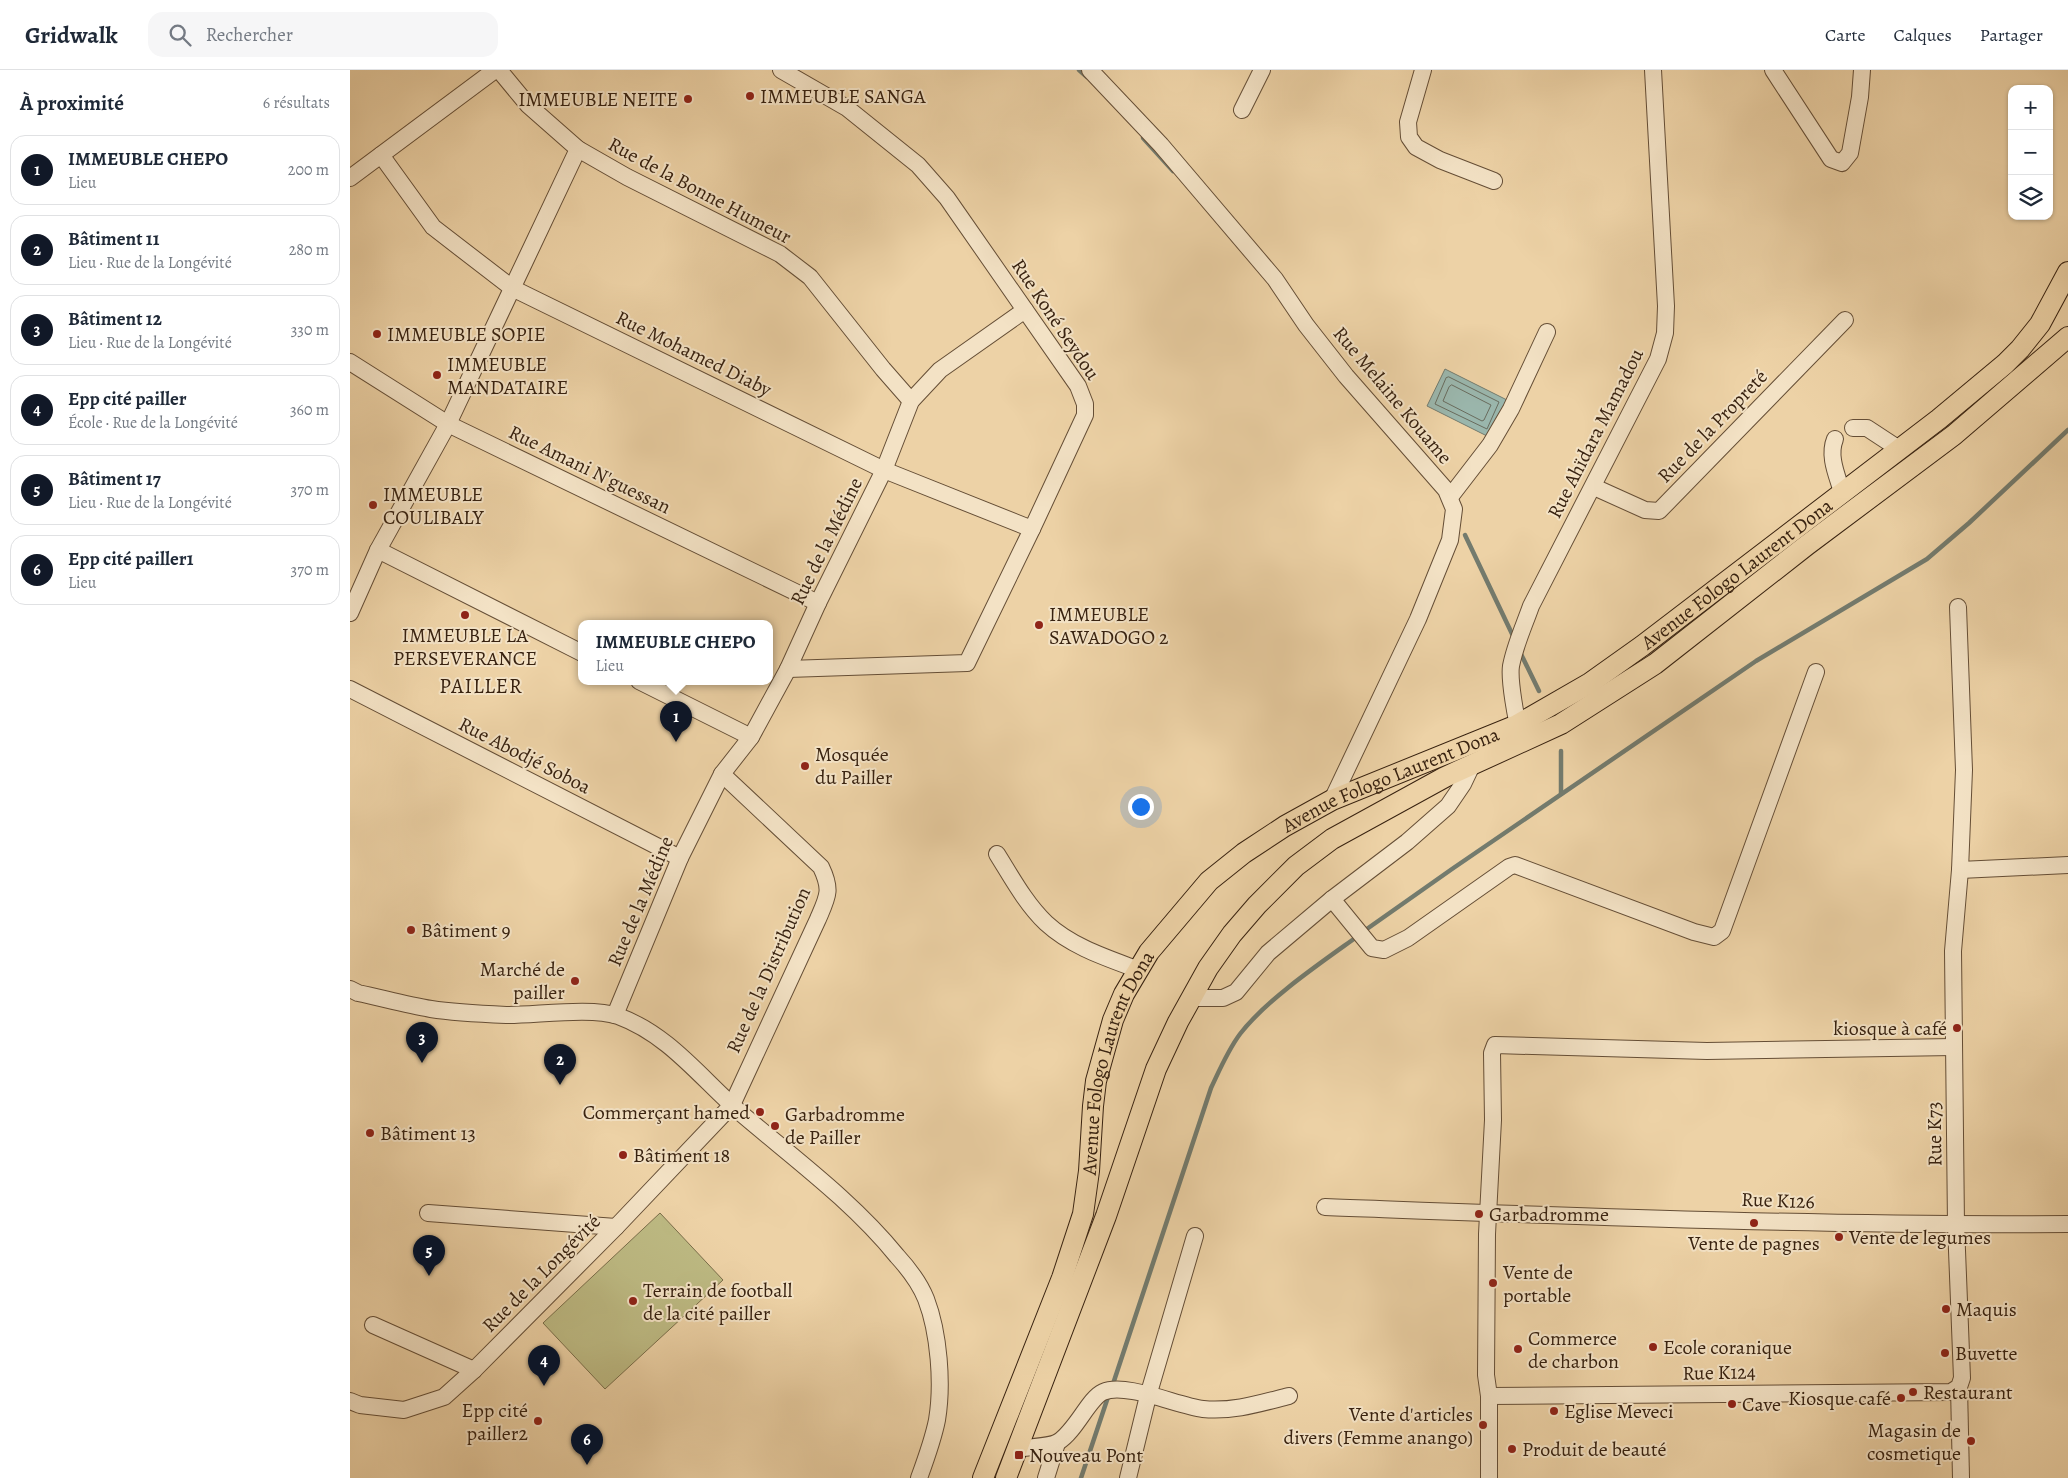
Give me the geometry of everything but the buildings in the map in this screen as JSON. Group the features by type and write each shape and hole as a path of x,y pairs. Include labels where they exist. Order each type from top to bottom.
{"main road":[{"name":"Avenue Fologo Laurent Dona","path":"1006,1478 1106,1216 1156,1069 1178,1022 1208,968 1232,934 1257,905 1296,866 1332,839 1472,765 1605,673 1940,419 2020,349 2040,324 2066,279"},
{"name":"Avenue Fologo Laurent Dona","path":"983,1478 1062,1278 1083,1214 1089,1171 1093,1106 1100,1064 1113,1020 1124,994 1138,970 1161,937 1209,881 1244,853 1285,826 1332,800 1520,733 1561,724 1655,664 1954,435 2068,337"}],"street":[{"path":"350,178 495,70"},
{"name":"Rue de la Bonne Humeur","path":"499,70 528,104 578,149 627,177 780,254 810,277 911,402"},
{"name":"Rue Koné Seydou","path":"781,70 847,108 918,164 947,198 1078,386 1085,404 1085,414 967,663 788,669"},
{"name":"Rue Melaine Kouame","path":"1090,70 1160,145 1275,279 1306,325 1346,376 1450,497"},
{"path":"1242,110 1262,70"},
{"path":"1423,70 1408,122 1409,137 1416,148 1440,160 1494,181"},
{"name":"Rue Ahïdara Mamadou","path":"1520,733 1511,668 1517,644 1531,606 1594,487 1658,359 1665,333 1666,306 1653,70"},
{"path":"1773,70 1832,160 1842,163 1850,153 1860,97 1862,70"},
{"path":"351,607 378,550 448,424 578,149"},
{"name":"Rue Mohamed Diaby","path":"381,155 432,227 512,288 884,470 1032,529"},
{"name":"Rue de la Médine","path":"615,1015 680,858 722,774 751,737 788,669 884,470 911,402 940,370 1025,310"},
{"name":"Rue de la Propreté","path":"1594,487 1645,510 1659,510 1845,320"},
{"path":"1332,800 1418,619 1450,540 1454,509 1450,497 1490,445 1511,409 1547,332"},
{"name":"Rue Amani N'guessan","path":"350,362 448,424 818,604"},
{"path":"1853,428 1867,428 1899,449"},
{"path":"1835,439 1832,446 1832,454 1842,492"},
{"path":"378,550 578,650"},
{"name":"Rue K73","path":"1958,607 1964,770 1960,870 1953,951 1956,1225 1962,1378 1955,1389 1961,1478"},
{"path":"1332,899 1372,948 1384,950 1408,938 1508,867 1515,865 1694,932 1714,937 1722,931 1816,672"},
{"path":"646,685 751,737"},
{"name":"Rue Abodjé Soboa","path":"350,689 680,858"},
{"path":"1192,998 1224,998 1236,992 1268,953 1332,899 1407,842 1448,806 1463,784 1472,765"},
{"name":"Rue de la Distribution","path":"722,774 821,867 828,882 827,896 818,919 732,1105"},
{"path":"997,854 1026,900 1046,923 1064,937 1086,949 1138,970"},
{"path":"1960,870 2068,866"},
{"path":"350,990 432,1009 508,1015 586,1012 615,1015 643,1026 695,1067 732,1105 852,1207 884,1239 908,1268 926,1297 934,1326 939,1390 937,1418 930,1447 919,1478"},
{"path":"1489,1478 1489,1396 1486,1375 1488,1213 1494,1120 1492,1052 1495,1045 1707,1051 1954,1047"},
{"name":"Rue de la Longévité","path":"350,1401 360,1405 404,1410 444,1397 474,1370 616,1227 732,1105"},
{"name":"Rue K126","path":"1325,1207 1956,1225 2068,1224"},
{"path":"428,1213 616,1227"},
{"path":"1128,1478 1148,1396 1195,1236"},
{"path":"373,1325 474,1370"},
{"path":"1017,1449 1057,1443 1072,1431 1102,1392 1122,1389 1204,1409 1244,1407 1289,1396"},
{"name":"Rue K124","path":"1489,1396 1955,1389"},
{"path":"1046,1478 1057,1443"}],"shaded area":[{"name":"Terrain de football de la cité pailler","path":"660,1213 723,1280 605,1389 543,1323"}],"water":[{"path":"1445,369 1507,400 1489,437 1427,406"}],"waterway":[{"path":"1079,70 1087,77"},
{"path":"1143,138 1173,171"},
{"path":"1364,931 1756,661 1927,559 1969,523 2068,430"},
{"path":"1465,535 1514,638"},
{"path":"1520,652 1539,691"},
{"path":"1561,751 1561,794"},
{"path":"1112,1387 1211,1088 1228,1053 1251,1021 1280,994 1358,936"},
{"path":"1081,1478 1109,1394"}],"place":[{"name":"IMMEUBLE SANGA","path":"750,96"},
{"name":"IMMEUBLE NEITE","path":"688,99"},
{"name":"IMMEUBLE SOPIE","path":"377,334"},
{"name":"IMMEUBLE MANDATAIRE","path":"437,375"},
{"name":"IMMEUBLE COULIBALY","path":"373,505"},
{"name":"IMMEUBLE LA PERSEVERANCE","path":"465,615"},
{"name":"IMMEUBLE SAWADOGO 2","path":"1039,625"},
{"name":"IMMEUBLE CHEPO","path":"676,742"},
{"name":"Mosquée du Pailler","path":"805,766"},
{"name":"Bâtiment 9","path":"411,930"},
{"name":"Marché de pailler","path":"575,981"},
{"name":"kiosque à café","path":"1957,1028"},
{"name":"Bâtiment 12","path":"422,1063"},
{"name":"Bâtiment 11","path":"560,1085"},
{"name":"Commerçant hamed","path":"760,1112"},
{"name":"Garbadromme de Pailler","path":"775,1126"},
{"name":"Bâtiment 13","path":"370,1133"},
{"name":"Bâtiment 18","path":"623,1155"},
{"name":"Garbadromme","path":"1479,1214"},
{"name":"Vente de pagnes","path":"1754,1223"},
{"name":"Vente de legumes","path":"1839,1237"},
{"name":"Bâtiment 17","path":"429,1276"},
{"name":"Vente de portable","path":"1493,1283"},
{"name":"Terrain de football de la cité pailler","path":"633,1301"},
{"name":"Maquis","path":"1946,1309"},
{"name":"Ecole coranique","path":"1653,1347"},
{"name":"Commerce de charbon","path":"1518,1349"},
{"name":"Buvette","path":"1945,1353"},
{"name":"Epp cité pailler","path":"544,1386"},
{"name":"Restaurant","path":"1913,1392"},
{"name":"Kiosque café","path":"1901,1398"},
{"name":"Cave","path":"1732,1404"},
{"name":"Eglise Meveci","path":"1554,1411"},
{"name":"Epp cité pailler2","path":"538,1421"},
{"name":"Vente d'articles divers (Femme anango)","path":"1483,1425"},
{"name":"Magasin de cosmetique","path":"1971,1441"},
{"name":"Produit de beauté","path":"1512,1449"},
{"name":"Nouveau Pont","path":"1019,1455"},
{"name":"Epp cité pailler1","path":"587,1465"}],"district":[{"name":"PAILLER","path":"481,686"}]}
